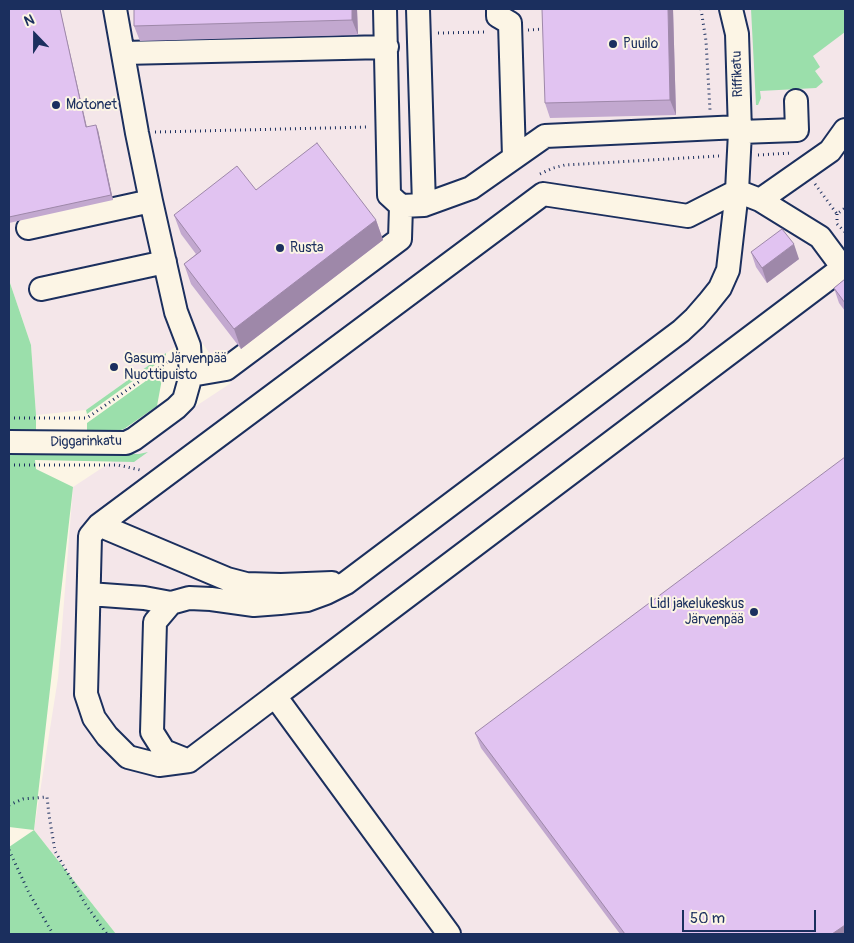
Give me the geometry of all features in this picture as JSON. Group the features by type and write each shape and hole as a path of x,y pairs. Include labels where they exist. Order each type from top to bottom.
{"street":[{"name":"Diggarinkatu","path":"9,442 126,443 176,408 184,400 191,375 189,346 176,312 151,201 115,9"},
{"path":"385,9 389,195 401,206 424,205 471,188 545,136 710,129 740,133 797,130 796,101"},
{"path":"418,9 424,205"},
{"name":"Riffikatu","path":"171,603 189,598 254,605 307,600 326,593 346,582 681,331 695,318 714,296 728,270 737,191 740,133 736,34 731,9"},
{"path":"508,18 514,157"},
{"path":"123,53 386,47"},
{"path":"760,200 830,151 845,130"},
{"path":"737,191 760,200 820,237 844,267 189,761 159,765 128,757 107,736 94,718 86,694 90,536 98,525 543,194 688,216 737,191"},
{"path":"28,228 151,201"},
{"path":"191,375 226,369 400,239 401,206"},
{"path":"42,289 165,262"},
{"path":"98,525 227,579 246,584 281,585 346,582"},
{"path":"88,594 144,598 171,603 155,622 152,732 164,751 189,761"},
{"path":"275,696 449,934"}],"path":[{"path":"701,9 706,41 710,129"},
{"path":"419,34 508,18 548,28"},
{"path":"137,133 389,126"},
{"path":"838,214 838,224 845,232"},
{"path":"9,418 87,418 189,346"},
{"path":"9,465 118,465 130,467"},
{"path":"9,805 23,799 47,797 48,815 55,851 86,905 107,934"},
{"path":"9,850 29,892 53,934"}],"shaded area":[{"path":"9,9 845,9 845,934 116,934 34,830 58,678 73,487 231,383 195,333 86,410 36,415 31,345 9,280"}],"green space":[{"path":"751,9 845,9 845,32 813,56 820,67 815,71 823,82 816,88 760,91 761,98 758,105 756,105"},
{"path":"9,280 31,345 36,415 36,453 139,454 148,452 134,462 35,460 36,469 73,487 34,830 9,827"},
{"path":"166,353 166,357 87,414 86,410"},
{"path":"164,368 157,406 124,429 117,431 87,431 87,423"},
{"path":"34,830 116,934 9,934 9,847"}],"building":[{"path":"9,9 60,9 86,127 96,125 111,195 9,217"},
{"path":"134,9 352,9 352,20 134,26"},
{"path":"542,9 668,9 670,100 545,103"},
{"path":"317,143 376,220 234,329 184,264 201,251 174,215 237,166 256,190"},
{"path":"782,229 794,244 762,268 751,252"},
{"path":"845,279 845,303 834,288"},
{"name":"Lidl jakelukeskus Järvenpää","path":"845,457 845,925 832,934 625,934 475,733"}],"place":[{"name":"Puuilo","path":"613,44"},
{"name":"Motonet","path":"56,105"},
{"name":"Rusta","path":"280,248"},
{"name":"Gasum Järvenpää Nuottipuisto","path":"114,367"},
{"name":"Lidl jakelukeskus Järvenpää","path":"754,612"}]}
